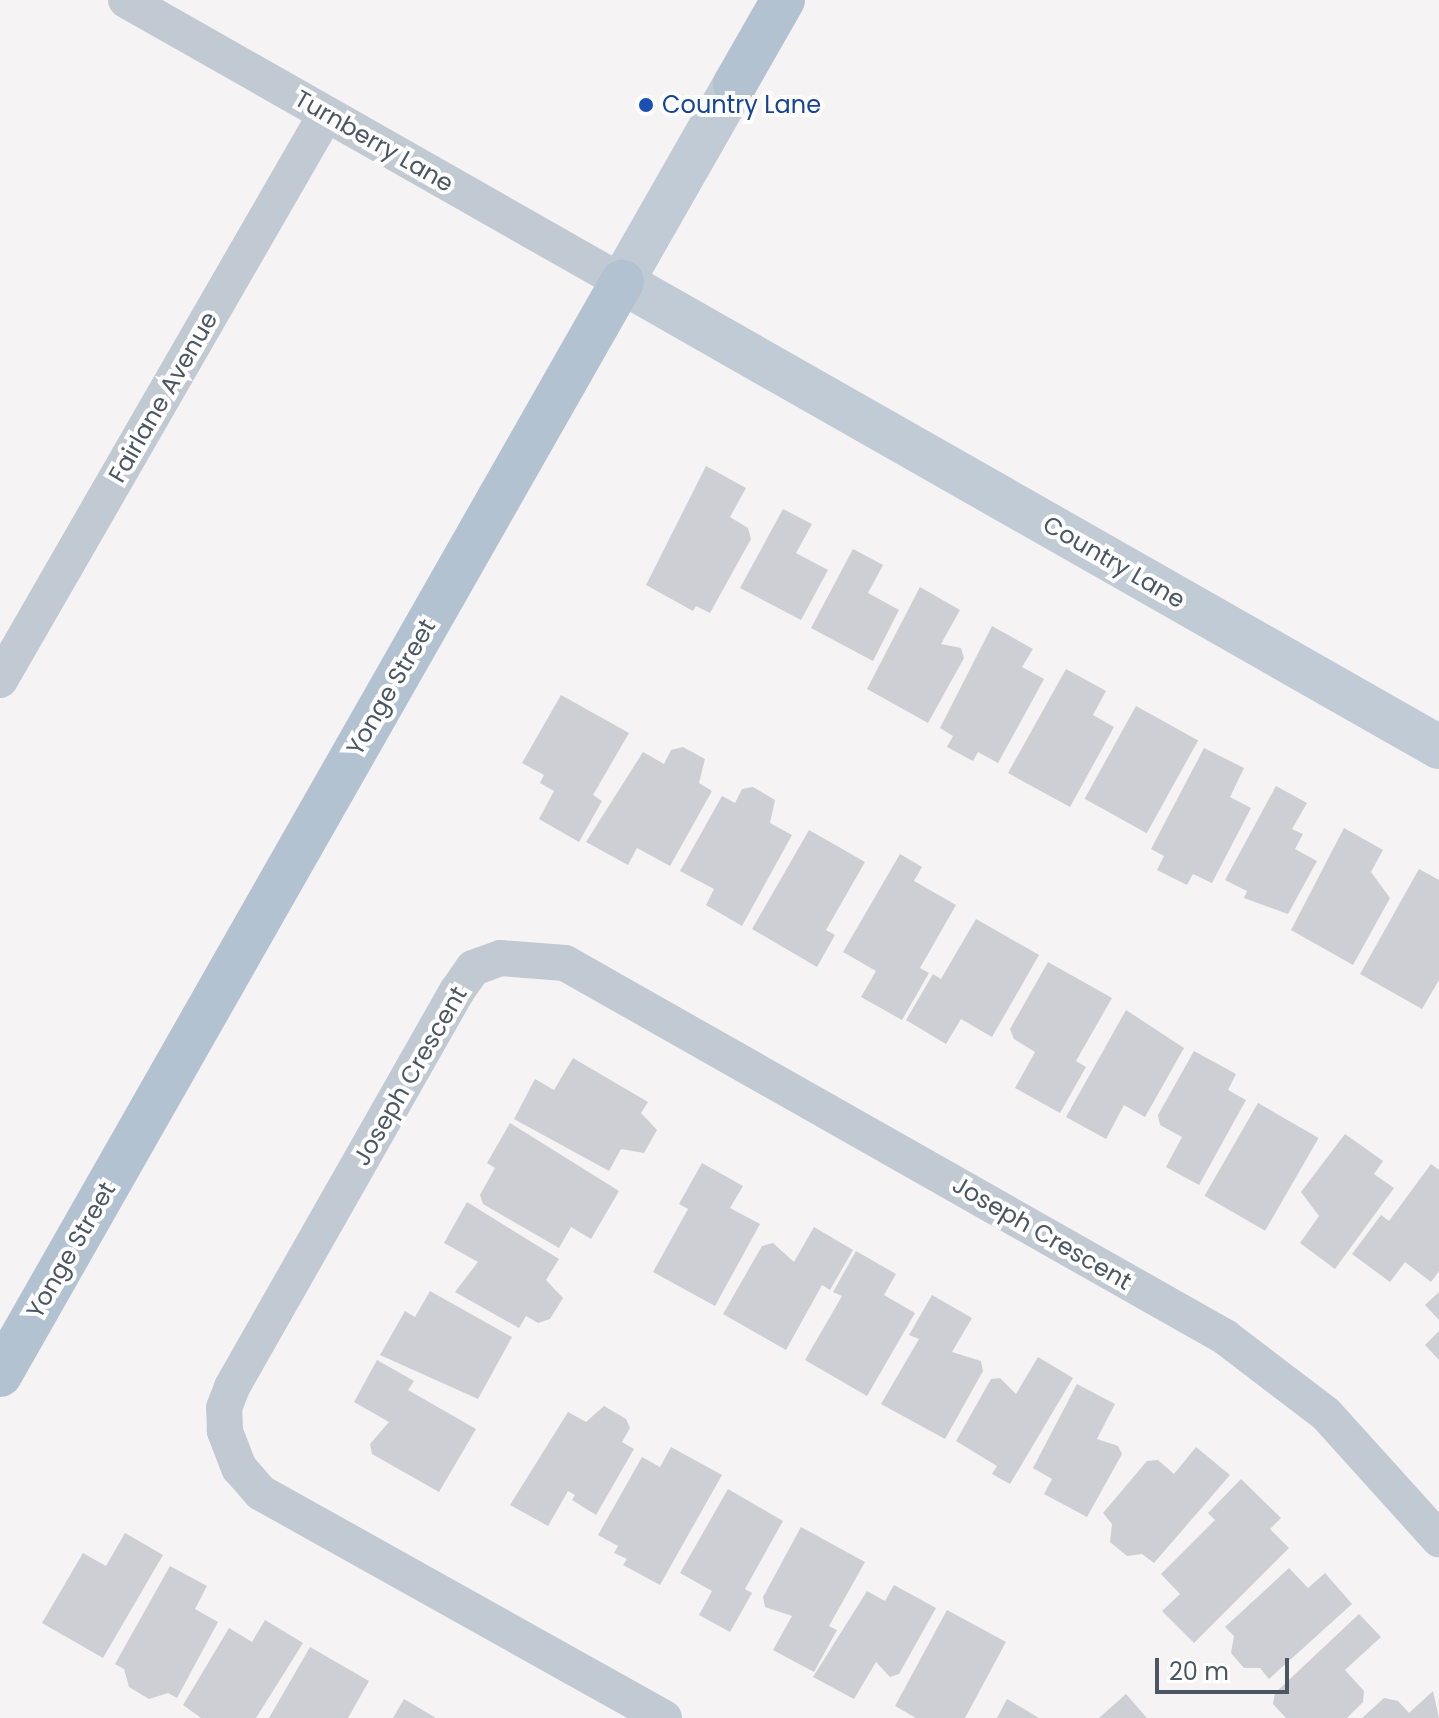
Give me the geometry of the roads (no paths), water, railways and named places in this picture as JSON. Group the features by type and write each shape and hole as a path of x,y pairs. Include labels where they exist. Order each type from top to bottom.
{"main road":[{"name":"Yonge Street","path":"735,84 783,0"},
{"name":"Yonge Street","path":"0,1375 622,282"}],"street":[{"name":"Turnberry Lane","path":"126,0 622,282"},
{"name":"Yonge Street","path":"622,282 735,84"},
{"name":"Fairlane Avenue","path":"0,680 326,114"},
{"name":"Country Lane","path":"622,282 1439,747"},
{"name":"Joseph Crescent","path":"664,1718 261,1493 239,1468 225,1431 224,1408 232,1387 457,991 473,968 500,958 565,963 1225,1337 1326,1414 1439,1539"}],"place":[{"name":"Country Lane","path":"646,105"}]}
